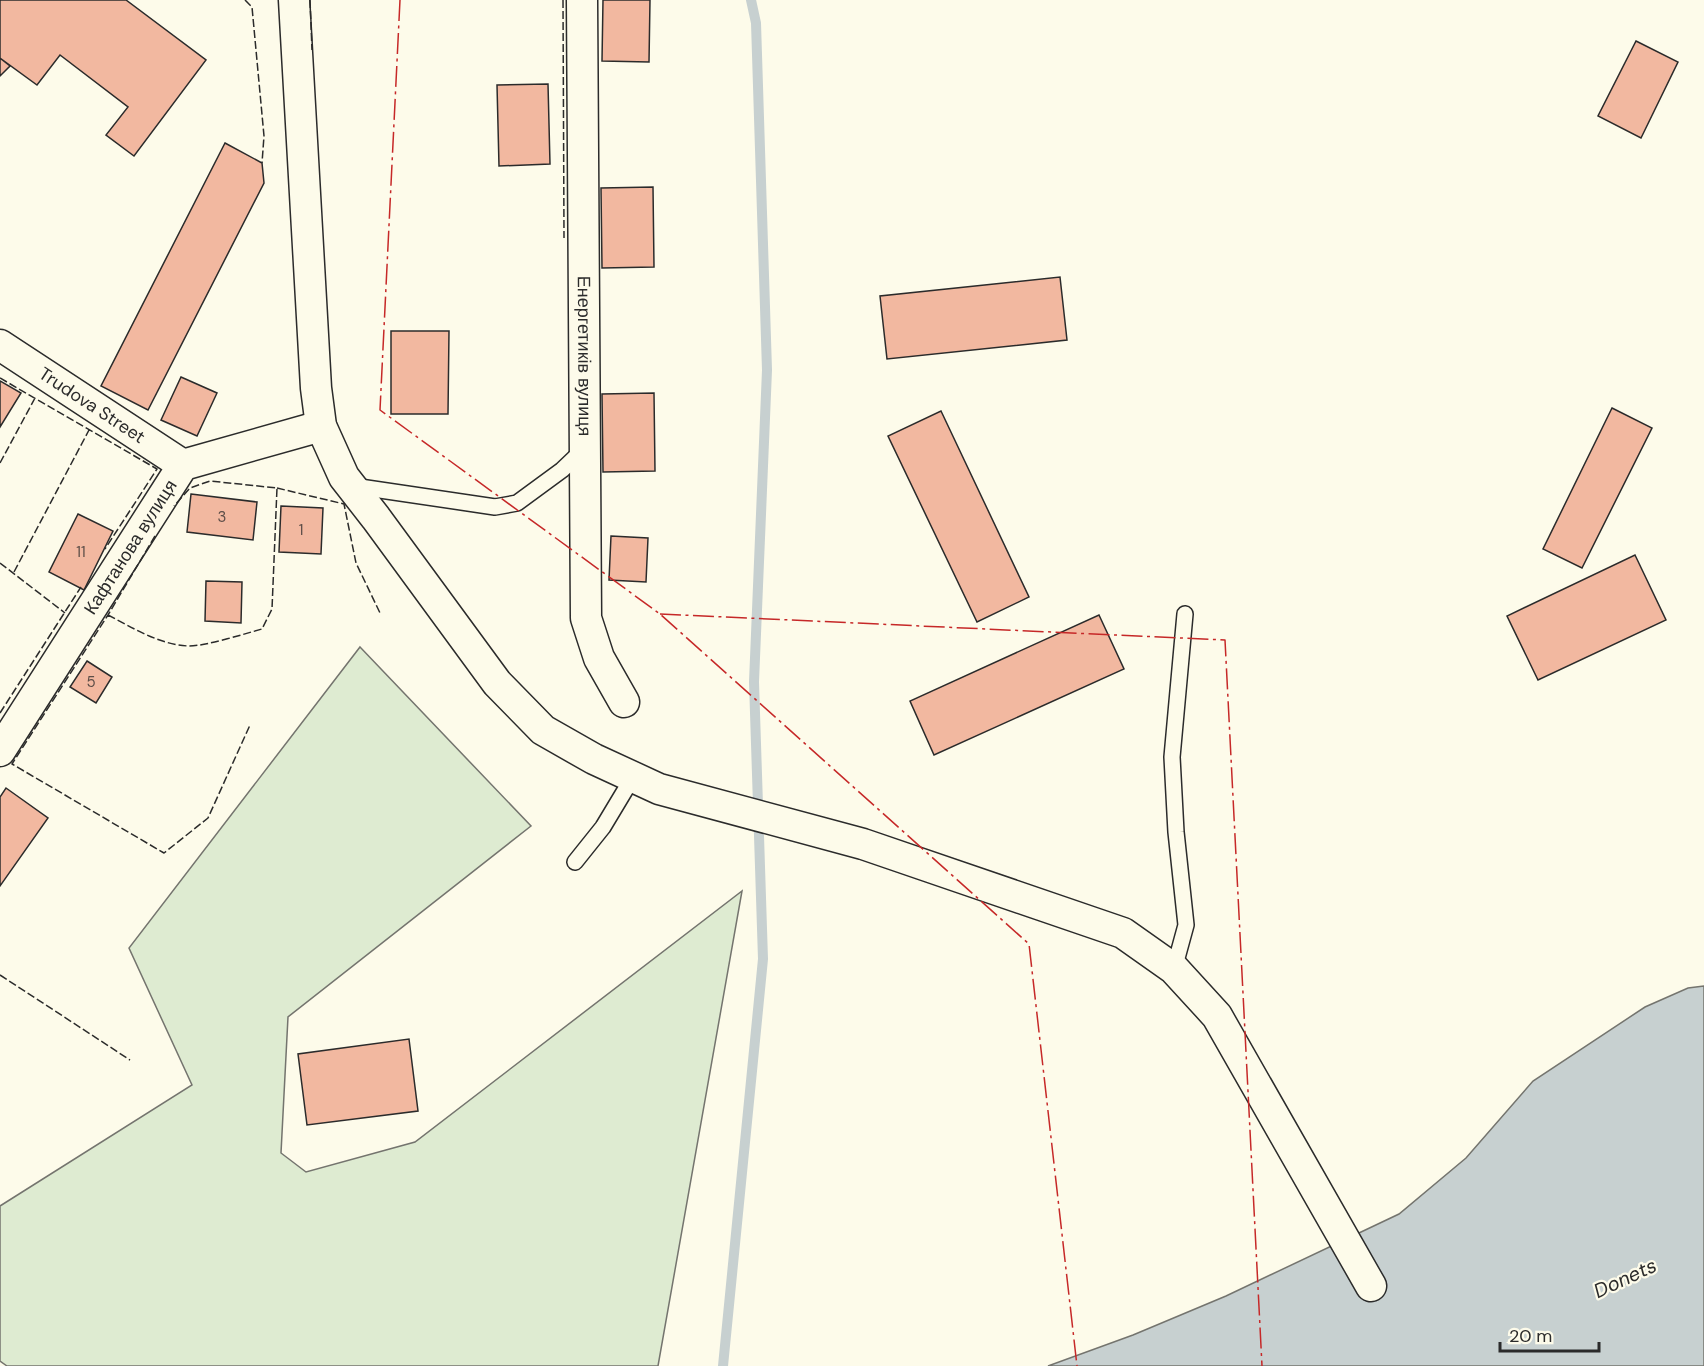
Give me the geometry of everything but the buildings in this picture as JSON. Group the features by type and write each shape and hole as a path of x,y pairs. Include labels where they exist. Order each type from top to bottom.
{"street":[{"path":"294,0 316,388 321,426 350,486 497,683 543,730 594,759 646,783 862,844 1123,933 1174,969 1217,1016 1371,1286"},
{"name":"Енергетиків вулиця","path":"582,0 586,618 599,658 624,702"},
{"name":"Trudova Street","path":"0,345 183,465"},
{"name":"Кафтанова вулиця","path":"0,751 183,465 321,426"}],"lane":[{"path":"350,486 495,507 517,503 562,470 586,447"},
{"path":"1174,969 1186,924 1176,832 1172,757 1185,614"},
{"path":"575,862 603,827 646,783"}],"green space":[{"path":"360,647 531,826 288,1017 281,1153 306,1172 415,1142 742,891 658,1366 7,1366 0,1361 0,1206 192,1085 129,948"}],"water":[{"name":"Donets","path":"1704,986 1704,1366 1048,1366 1133,1335 1226,1296 1399,1214 1466,1158 1533,1081 1645,1007 1688,988"}],"waterway":[{"path":"723,1366 763,959 754,682 767,370 756,23 751,0"}],"fence":[{"path":"245,0 252,7 264,136 262,163"},
{"path":"310,0 312,50"},
{"path":"563,0 564,238"},
{"path":"0,378 157,469 105,549"},
{"path":"0,463 35,398"},
{"path":"14,572 89,430"},
{"path":"108,615 157,639 178,645 189,646 215,642 262,629 272,609 277,488 210,481 190,488 174,506"},
{"path":"277,488 344,504 356,563 381,615"},
{"path":"155,536 108,615 12,764 164,853 208,818 250,725"},
{"path":"0,563 65,613"},
{"path":"0,713 81,587"},
{"path":"0,975 130,1060"}],"power":[{"path":"400,0 380,410 660,614 1029,944 1077,1366"},
{"path":"660,614 1225,640 1262,1366"}]}
